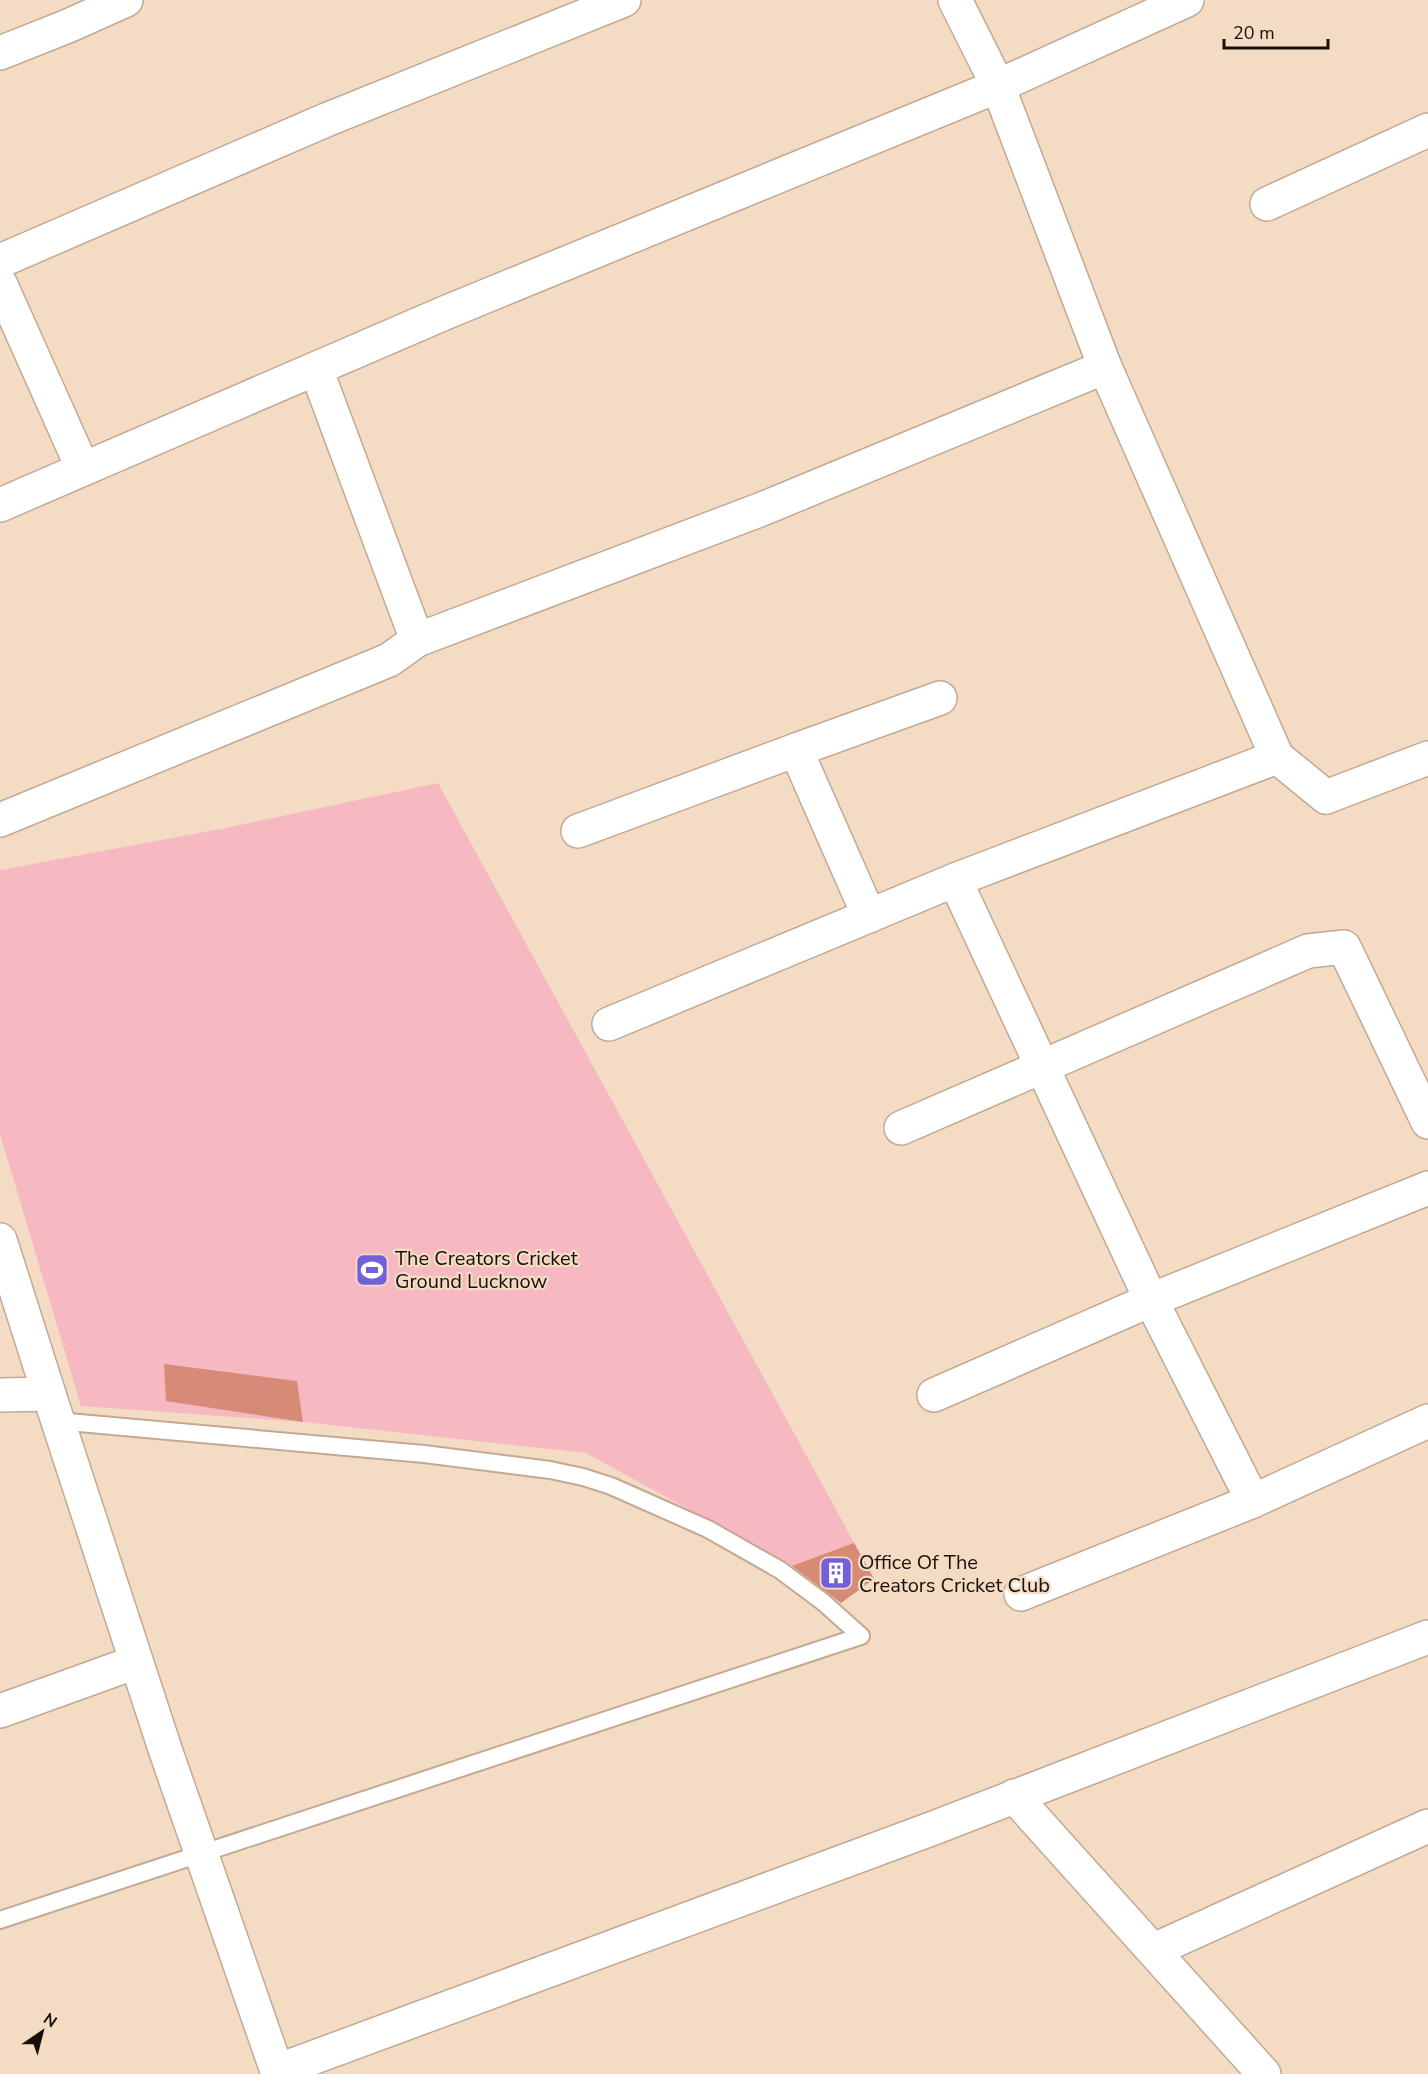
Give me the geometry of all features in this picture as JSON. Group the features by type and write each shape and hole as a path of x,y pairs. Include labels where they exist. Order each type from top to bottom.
{"street":[{"path":"0,52 68,26 126,0"},
{"path":"0,261 326,120 624,0"},
{"path":"955,0 998,86 1106,367 1277,757 1326,797 1428,758"},
{"path":"0,505 447,312 998,86 1187,0"},
{"path":"1267,204 1428,130"},
{"path":"0,284 83,469"},
{"path":"0,820 389,660 417,640 762,510 1106,367"},
{"path":"316,369 417,640"},
{"path":"578,831 940,698"},
{"path":"795,750 869,916"},
{"path":"609,1024 955,880 1277,757"},
{"path":"955,880 1151,1300 1253,1501"},
{"path":"901,1128 1308,951 1344,947 1428,1122"},
{"path":"934,1395 1151,1300 1428,1188"},
{"path":"0,1240 136,1662 278,2072 931,1829 1428,1637"},
{"path":"0,1395 53,1408"},
{"path":"1021,1594 1253,1501 1428,1421"},
{"path":"0,1711 136,1662"},
{"path":"1014,1796 1264,2074"},
{"path":"1154,1950 1428,1826"}],"lane":[{"path":"0,1920 861,1636 823,1602 780,1570 719,1535 621,1491 583,1477 550,1470 53,1408"}],"shaded area":[{"name":"The Creators Cricket Ground Lucknow","path":"438,783 874,1579 841,1603 792,1566 586,1453 303,1422 81,1406 0,1134 0,870 226,828"}],"building":[{"path":"164,1364 297,1381 303,1422 166,1401"},
{"name":"Office Of The Creators Cricket Club","path":"854,1543 874,1579 841,1603 792,1566"}],"place":[{"name":"The Creators Cricket Ground Lucknow","path":"372,1270"},
{"name":"Office Of The Creators Cricket Club","path":"836,1573"}]}
